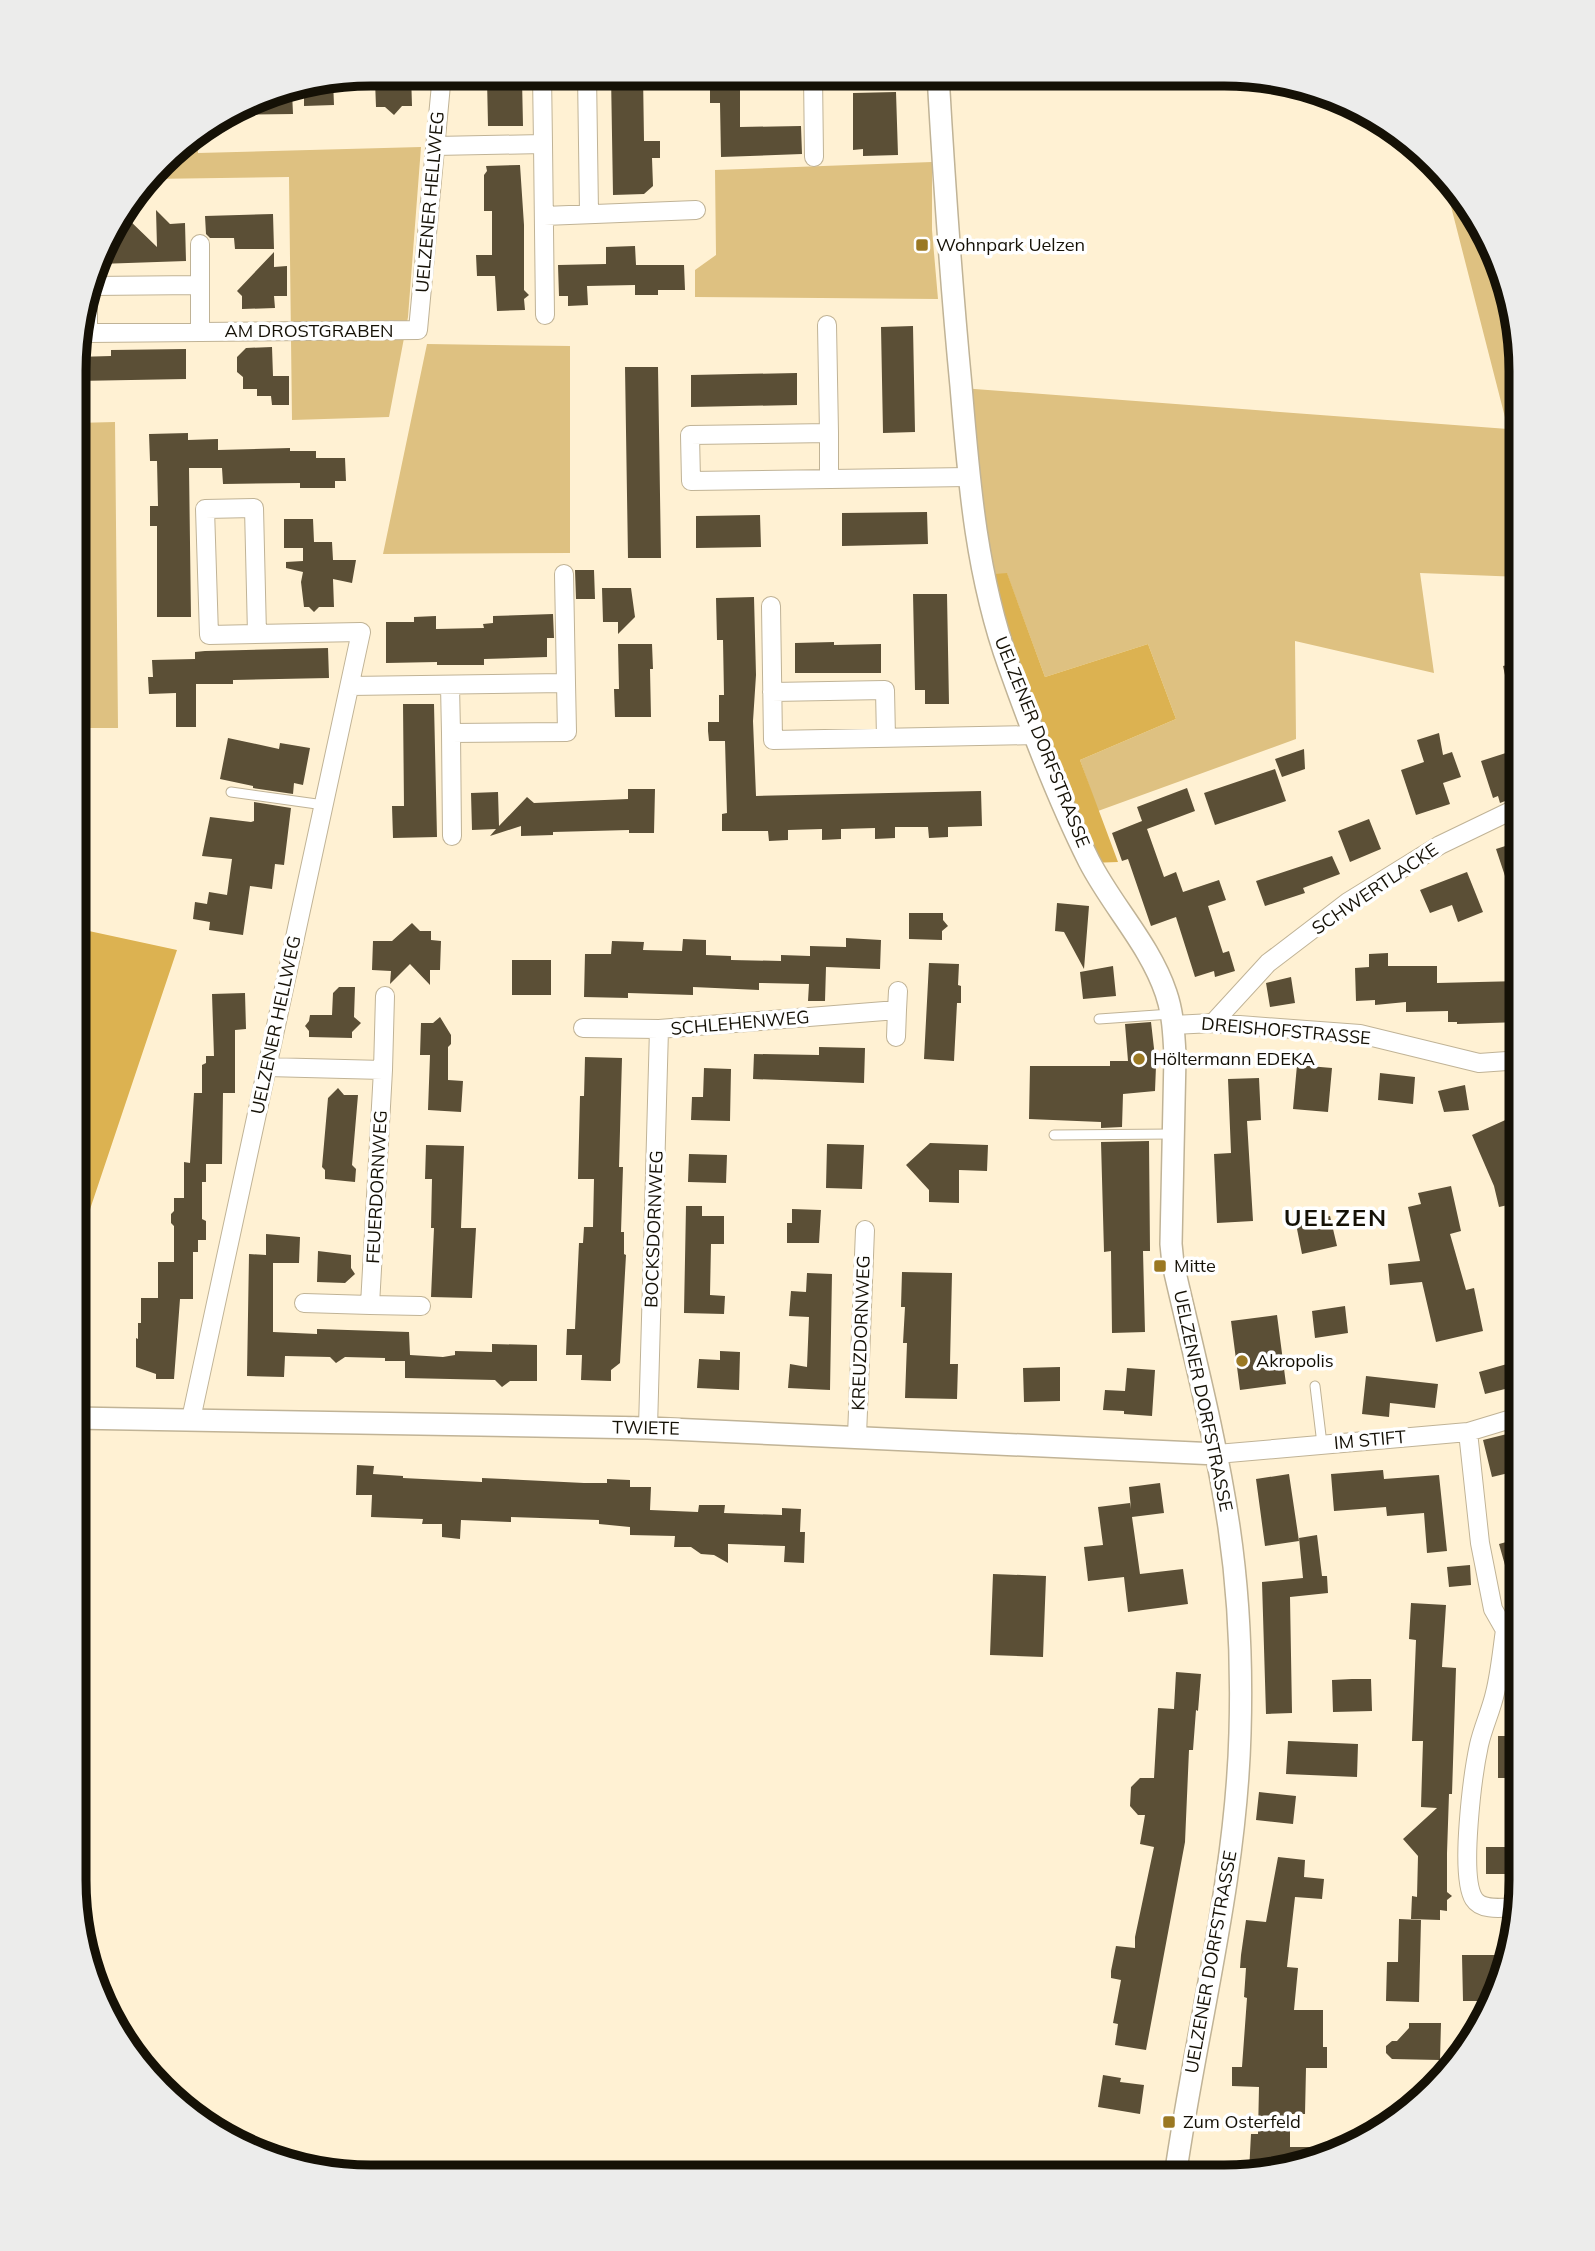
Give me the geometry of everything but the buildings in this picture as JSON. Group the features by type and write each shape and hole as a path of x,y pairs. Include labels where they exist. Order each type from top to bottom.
{"street":[{"name":"UELZENER HELLWEG","path":"418,330 441,86"},
{"path":"542,86 545,315"},
{"path":"587,86 589,213"},
{"path":"813,86 814,158"},
{"name":"UELZENER DORFSTRASSE","path":"939,86 947,234 968,477 986,594 1008,665 1035,736 1090,863 1154,966 1166,993 1172,1019 1175,1056 1171,1244 1173,1264 1217,1454 1230,1529 1237,1595 1240,1735 1233,1833 1177,2165"},
{"path":"435,146 543,144"},
{"path":"544,216 696,210"},
{"name":"AM DROSTGRABEN","path":"200,244 200,332"},
{"path":"99,286 200,285"},
{"path":"827,325 829,479"},
{"name":"AM DROSTGRABEN","path":"88,333 418,330"},
{"path":"828,433 690,435 691,481 968,477"},
{"path":"254,508 257,634 209,635 205,509 254,508"},
{"path":"451,733 567,732 564,574"},
{"path":"771,606 772,740 1035,736"},
{"name":"UELZENER HELLWEG","path":"191,1419 361,632 257,634"},
{"path":"350,686 566,683"},
{"path":"450,685 452,836"},
{"path":"772,692 885,690 886,738"},
{"name":"SCHWERTLACKE","path":"1213,1023 1268,964 1348,902 1440,845 1509,812"},
{"path":"896,1037 898,991"},
{"name":"FEUERDORNWEG","path":"370,1305 385,996"},
{"name":"SCHLEHENWEG","path":"583,1028 659,1029 897,1010"},
{"name":"DREISHOFSTRASSE","path":"1172,1019 1360,1034 1479,1063 1509,1061"},
{"name":"BOCKSDORNWEG","path":"648,1428 659,1029"},
{"path":"267,1067 383,1070"},
{"name":"KREUZDORNWEG","path":"857,1436 865,1230"},
{"path":"304,1303 421,1306"},
{"name":"TWIETE","path":"86,1418 648,1428 1217,1454"},
{"name":"IM STIFT","path":"1217,1454 1468,1432 1509,1420"},
{"path":"1468,1432 1480,1543 1493,1609 1509,1627"},
{"path":"1508,1907 1488,1907 1473,1898 1468,1862 1472,1782 1480,1741 1509,1645"}],"lane":[{"path":"231,792 324,805"},
{"path":"1099,1019 1172,1019"},
{"path":"1054,1135 1174,1134"},
{"path":"1315,1386 1322,1444"}],"shaded area":[{"path":"198,145 198,153 421,147 408,317 389,417 292,420 289,177 160,179"},
{"path":"932,162 932,230 938,299 695,297 695,270 716,255 715,170"},
{"path":"1448,194 1471,228 1488,262 1500,297 1507,333 1509,352 1509,577 1420,573 1434,673 1295,641 1296,739 1098,811 1080,760 1176,719 1148,644 1045,677 1007,574 983,575 961,388 1508,429"},
{"path":"427,344 570,346 570,553 383,554"},
{"path":"115,422 118,728 86,728 86,423"},
{"path":"1007,573 1045,677 1148,644 1176,719 1080,760 1118,862 1090,863 983,575"},
{"path":"86,930 177,950 86,1221"}],"place":[{"name":"Wohnpark Uelzen","path":"922,245"},
{"name":"Höltermann EDEKA","path":"1139,1059"},
{"name":"Mitte","path":"1160,1266"},
{"name":"Akropolis","path":"1242,1361"},
{"name":"Zum Osterfeld","path":"1169,2122"}],"district":[{"name":"UELZEN","path":"1336,1218"}]}
